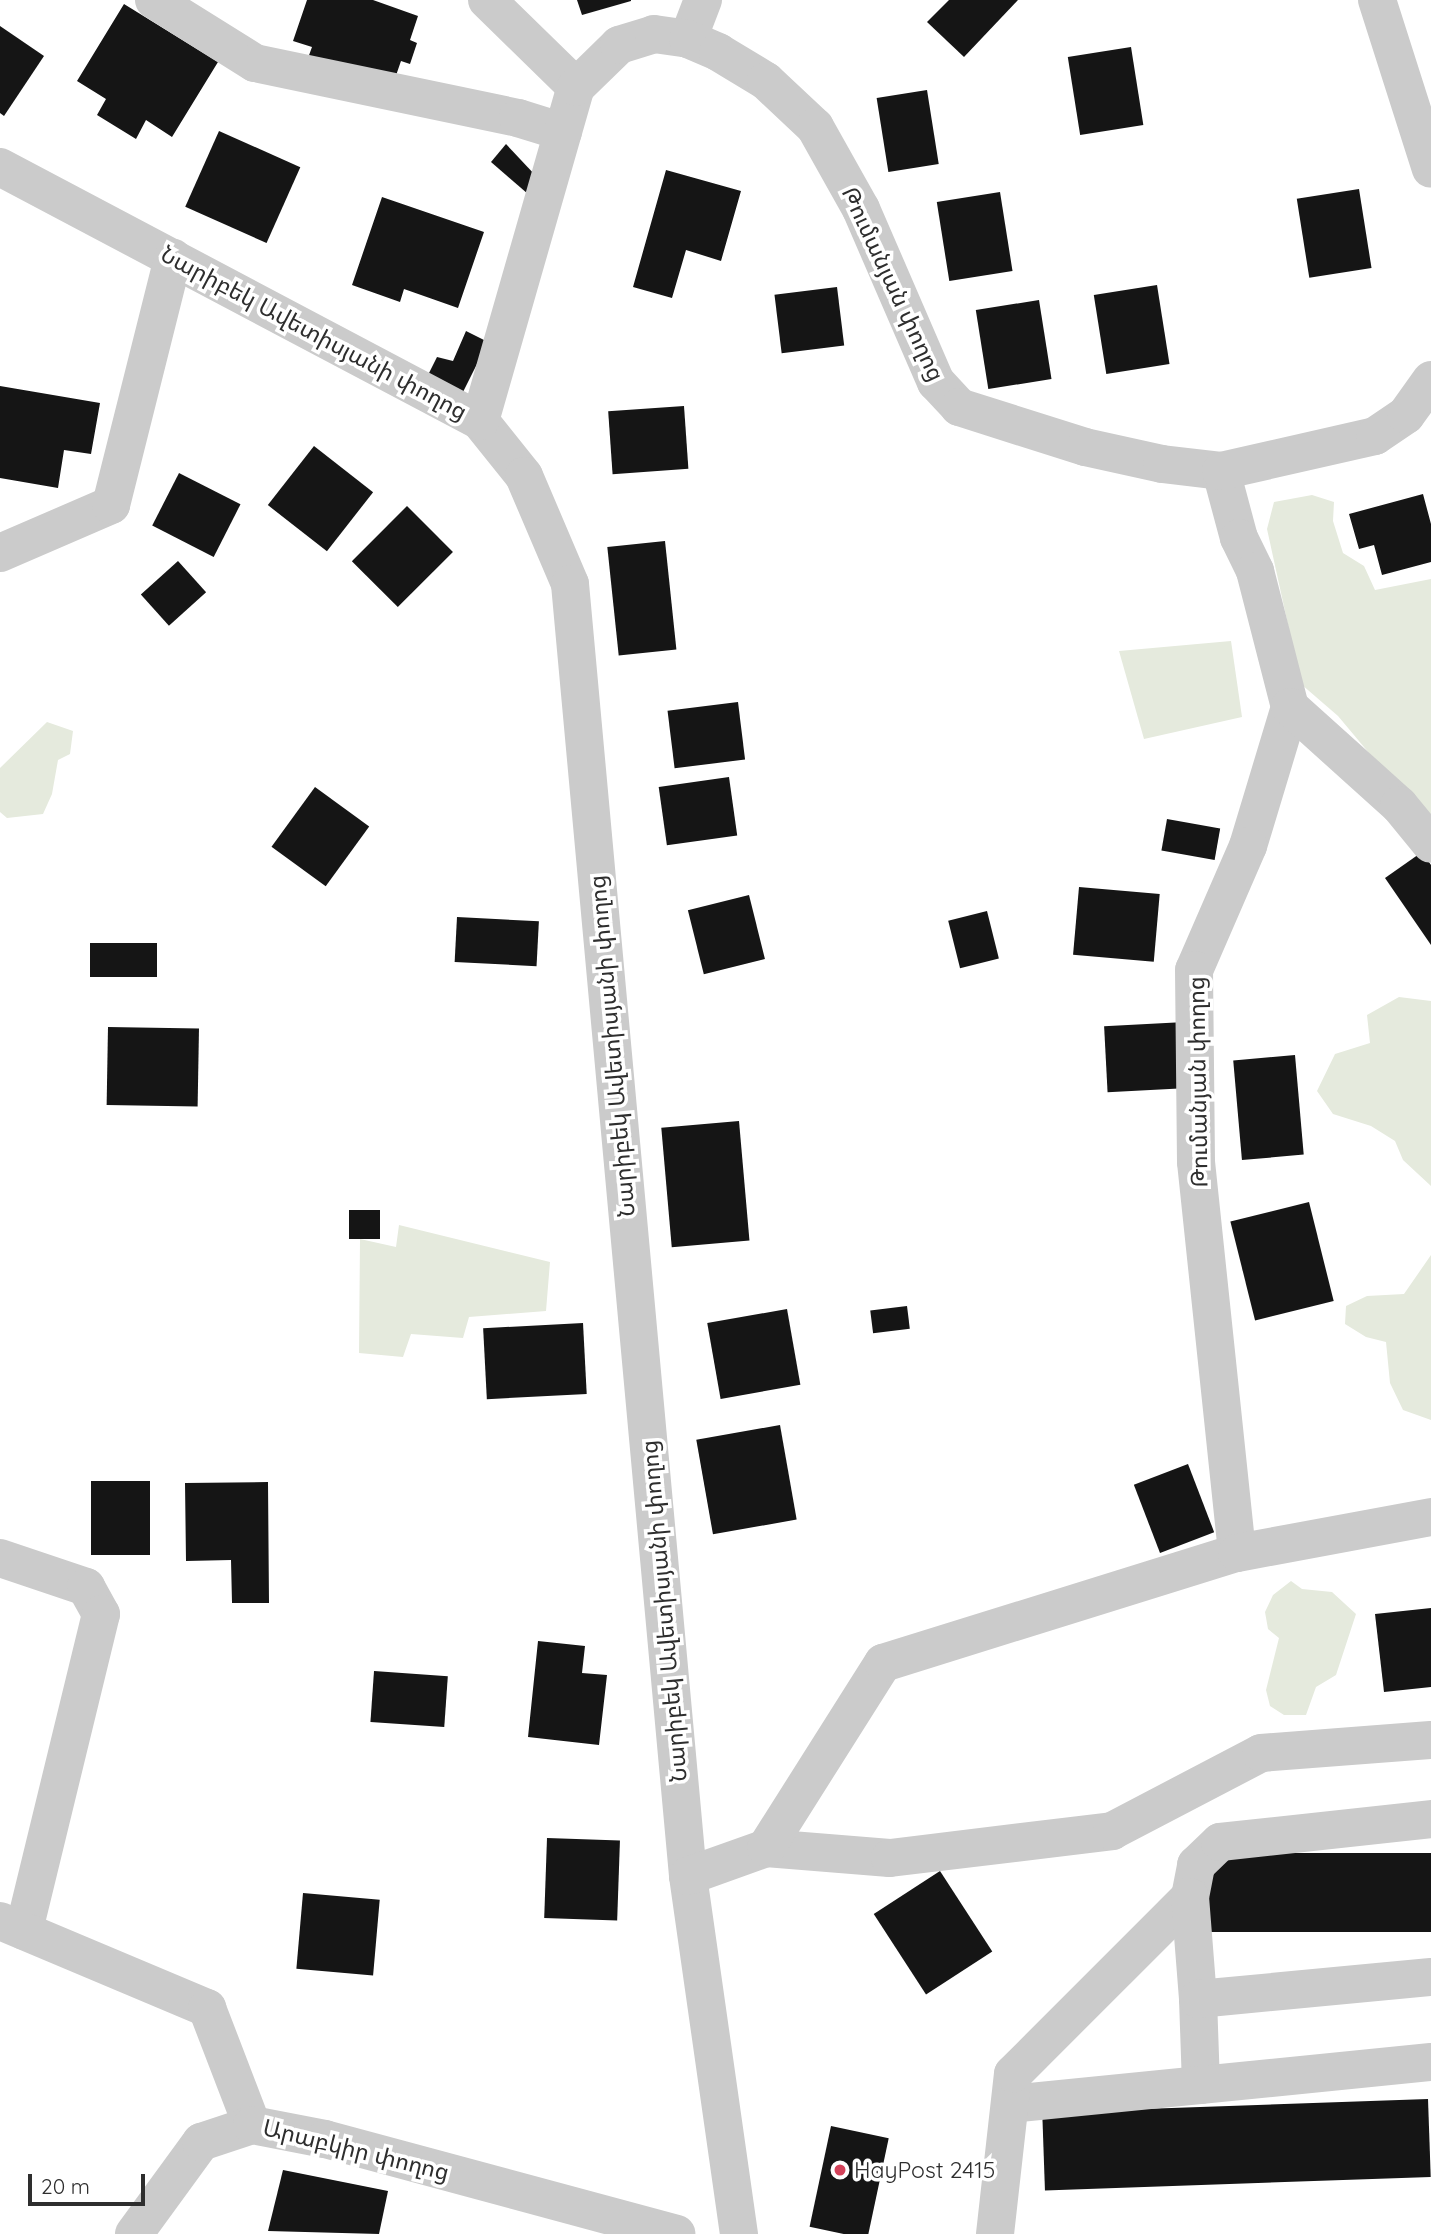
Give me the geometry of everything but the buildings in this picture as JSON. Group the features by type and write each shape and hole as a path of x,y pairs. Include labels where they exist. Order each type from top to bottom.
{"street":[{"path":"154,0 256,63 518,118 563,132"},
{"path":"480,421 576,87 487,0"},
{"path":"688,39 703,0"},
{"path":"1377,0 1431,169"},
{"name":"Թումանյան փողոց","path":"576,87 620,46 654,34 688,39 766,81 814,127 861,209 936,382 959,407 1085,447 1162,464 1222,471 1376,436 1406,415 1431,380"},
{"name":"Նարիբեկ Ավետիսյանի փողոց","path":"0,167 480,421 524,476 570,584 688,1876 739,2234"},
{"path":"0,553 111,505 173,258"},
{"path":"1222,471 1238,538 1255,572 1290,707 1399,805 1431,844"},
{"name":"Թումանյան փողոց","path":"1237,1553 1196,1162 1194,970 1248,846 1290,707"},
{"path":"766,1848 883,1663 1237,1553 1431,1517"},
{"path":"0,1558 86,1587 101,1614 12,1926"},
{"path":"688,1876 766,1848 890,1858 1112,1831 1261,1753 1431,1740"},
{"path":"1200,2085 1198,1998 1190,1897 1196,1866 1220,1842 1431,1819"},
{"path":"995,2234 1013,2074 1190,1897"},
{"name":"Արաբկիր փողոց","path":"12,1926 207,2008 252,2125 325,2139 676,2234"},
{"path":"1198,1998 1431,1977"},
{"path":"1010,2104 1431,2062"},
{"path":"134,2234 201,2142 252,2125"}],"shaded area":[{"path":"1312,495 1334,502 1333,521 1343,553 1364,566 1375,590 1431,579 1431,827 1338,716 1301,684 1267,529 1274,502"},
{"path":"1231,641 1242,717 1144,739 1119,651"},
{"path":"47,722 73,731 70,754 58,760 52,794 43,814 7,818 0,812 0,768"},
{"path":"1399,997 1431,1001 1431,1186 1403,1160 1395,1141 1371,1126 1333,1114 1317,1091 1335,1054 1370,1043 1367,1015"},
{"path":"399,1225 550,1262 546,1311 469,1317 463,1338 411,1334 403,1357 359,1353 360,1239 396,1247"},
{"path":"1431,1255 1431,1420 1403,1410 1390,1383 1386,1342 1366,1337 1345,1324 1346,1306 1367,1296 1404,1294"},
{"path":"1291,1581 1302,1589 1332,1592 1356,1614 1336,1675 1316,1687 1306,1715 1284,1715 1270,1706 1266,1690 1279,1638 1268,1629 1265,1612 1273,1595"}],"place":[{"name":"HayPost 2415","path":"840,2170"}]}
